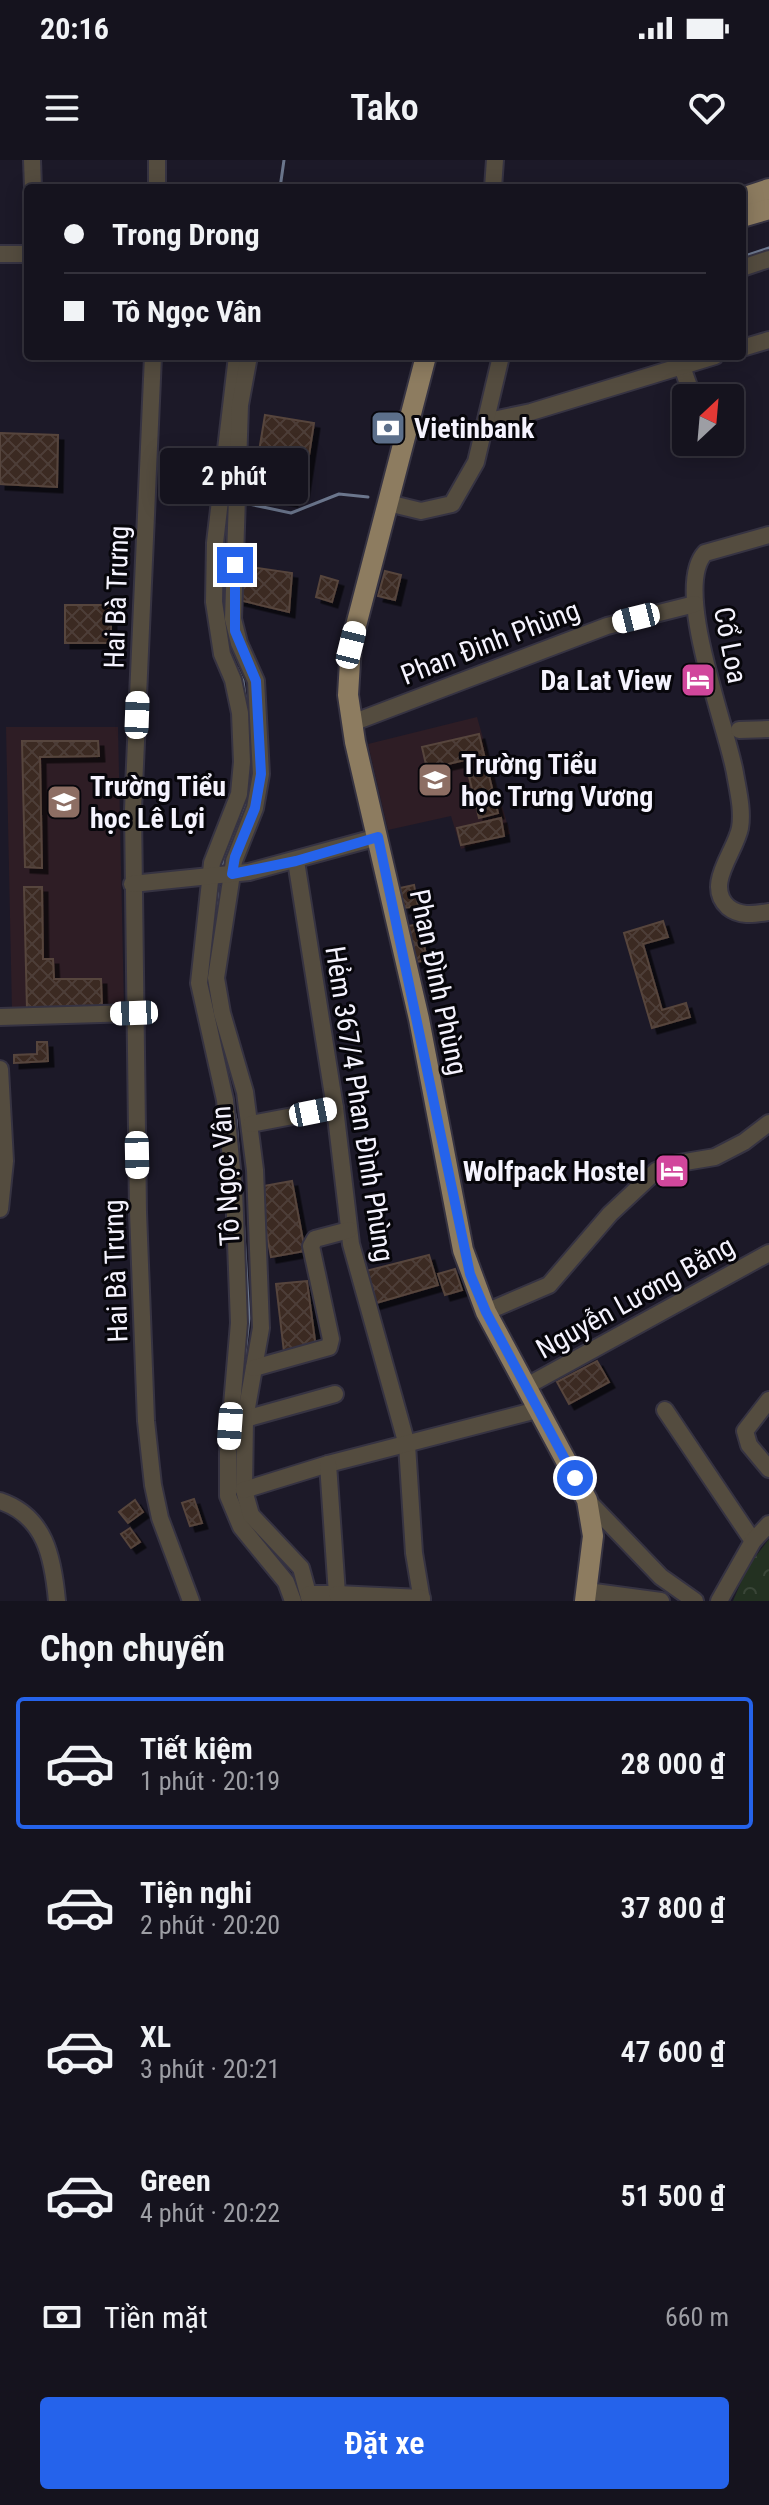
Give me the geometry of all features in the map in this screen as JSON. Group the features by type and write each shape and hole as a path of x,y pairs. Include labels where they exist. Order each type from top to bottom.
{"main road":[{"path":"746,197 769,189"},
{"path":"746,216 769,209"},
{"name":"Phan Đình Phùng","path":"425,360 351,645 347,674 352,723 419,1019 463,1250 486,1312 587,1500 593,1536 586,1596"}],"street":[{"path":"32,160 33,184"},
{"path":"157,160 157,184"},
{"path":"493,184 495,160"},
{"path":"0,254 24,254"},
{"path":"746,267 769,259"},
{"path":"746,347 769,340"},
{"name":"Hai Bà Trưng","path":"153,360 132,884 139,1227 149,1453 160,1518 191,1601"},
{"name":"Tô Ngọc Vân","path":"237,360 215,543 214,602 222,654 233,680 240,713 242,762 239,794 210,877 199,983 202,1012 225,1100 234,1189 239,1323 228,1452 228,1496 241,1527 286,1582 293,1601"},
{"name":"Tô Ngọc Vân","path":"248,360 240,405 233,619 239,643 256,681 261,774 255,808 231,874 216,978 251,1124 260,1305 245,1419 244,1490 251,1515 292,1556 306,1579 310,1598"},
{"path":"388,503 421,511 452,504 476,462 500,360"},
{"path":"488,421 531,412 680,361 688,384"},
{"name":"Cổ Loa","path":"769,535 705,553 695,568 695,604 703,656 732,758 740,803 737,842 720,876 718,892 724,904 736,913 769,912"},
{"name":"Phan Đinh Phùng","path":"352,723 607,626 695,604"},
{"path":"739,730 769,729"},
{"path":"132,884 231,874 296,861 378,837"},
{"name":"Hẻm 367/4 Phan Đình Phùng","path":"296,861 335,1108 349,1230 407,1445"},
{"path":"0,1017 134,1013"},
{"path":"0,1069 5,1161 0,1209"},
{"path":"251,1124 335,1108"},
{"path":"486,1312 549,1285 610,1214 656,1171 723,1153 769,1123"},
{"path":"254,1368 329,1347 331,1339 311,1246 315,1239 349,1230"},
{"name":"Nguyễn Lương Bằng","path":"525,1387 769,1253"},
{"path":"245,1419 335,1394"},
{"path":"769,1400 745,1431 749,1445 769,1469"},
{"path":"244,1490 328,1464 537,1410"},
{"path":"665,1410 753,1541"},
{"path":"310,1598 337,1594 422,1600 414,1553 407,1445"},
{"path":"328,1464 337,1594"},
{"path":"587,1500 661,1577 695,1601"},
{"path":"0,1501 22,1510 39,1527 52,1567 57,1601"},
{"path":"719,1601 753,1541 769,1524"},
{"path":"586,1596 661,1601"}],"shaded area":[{"name":"Trường Tiểu học Trưng Vương","path":"477,717 510,834 461,849 451,816 388,830 368,744"},
{"name":"Trường Tiểu học Lê Lợi","path":"6,727 118,727 124,1007 12,1011"}],"green space":[{"path":"769,1539 769,1601 733,1601 747,1568"}],"building":[{"path":"265,415 314,423 303,494 293,493 292,501 252,494"},
{"path":"0,433 58,435 57,487 0,484"},
{"path":"243,566 292,573 289,612 239,600"},
{"path":"385,571 401,575 395,600 378,596"},
{"path":"321,576 338,581 332,602 316,597"},
{"path":"65,605 111,605 111,643 65,643"},
{"path":"479,734 498,813 479,818 465,760 427,769 422,747"},
{"path":"22,741 98,741 99,756 40,757 42,868 25,867"},
{"path":"501,818 504,836 461,845 457,828"},
{"path":"414,885 418,906 404,908 400,888"},
{"path":"24,887 42,887 43,959 53,959 54,979 101,979 102,1008 27,1009"},
{"path":"663,921 668,937 643,944 662,1010 686,1003 690,1017 652,1028 624,933"},
{"path":"420,924 427,960 416,962 408,926"},
{"path":"37,1042 47,1042 48,1061 14,1063 14,1055 37,1054"},
{"path":"292,1181 305,1251 271,1257 258,1187"},
{"path":"429,1255 438,1285 373,1304 366,1271"},
{"path":"455,1269 462,1290 445,1295 438,1274"},
{"path":"307,1281 316,1348 284,1352 276,1284"},
{"path":"597,1361 609,1382 569,1404 557,1382"},
{"path":"194,1499 202,1523 190,1526 182,1503"},
{"path":"135,1500 143,1512 128,1523 119,1512"},
{"path":"130,1528 140,1542 131,1548 121,1534"}],"waterway":[{"path":"281,184 284,160"},
{"path":"746,256 769,248"},
{"path":"244,503 291,513 339,494 368,497"},
{"path":"224,619 229,507"},
{"path":"237,668 243,681 247,711"},
{"path":"248,722 249,747"},
{"path":"248,779 250,762"},
{"path":"220,870 241,821 247,794"},
{"path":"217,921 218,881"},
{"path":"208,968 213,945"},
{"path":"225,1066 236,1120 239,1161"},
{"path":"243,1216 249,1318 243,1372"},
{"path":"256,1533 298,1585 301,1601"}],"place":[{"name":"Vietinbank","path":"388,428"},
{"name":"Da Lat View","path":"698,680"},
{"name":"Trường Tiểu học Trưng Vương","path":"435,780"},
{"name":"Trường Tiểu học Lê Lợi","path":"64,802"},
{"name":"Wolfpack Hostel","path":"672,1171"}],"route":[{"path":"235,565 233,619 239,643 256,681 261,774 255,808 235,857 232,874 296,861 378,837 419,1019 453,1205 470,1274 486,1312 575,1478"}]}
